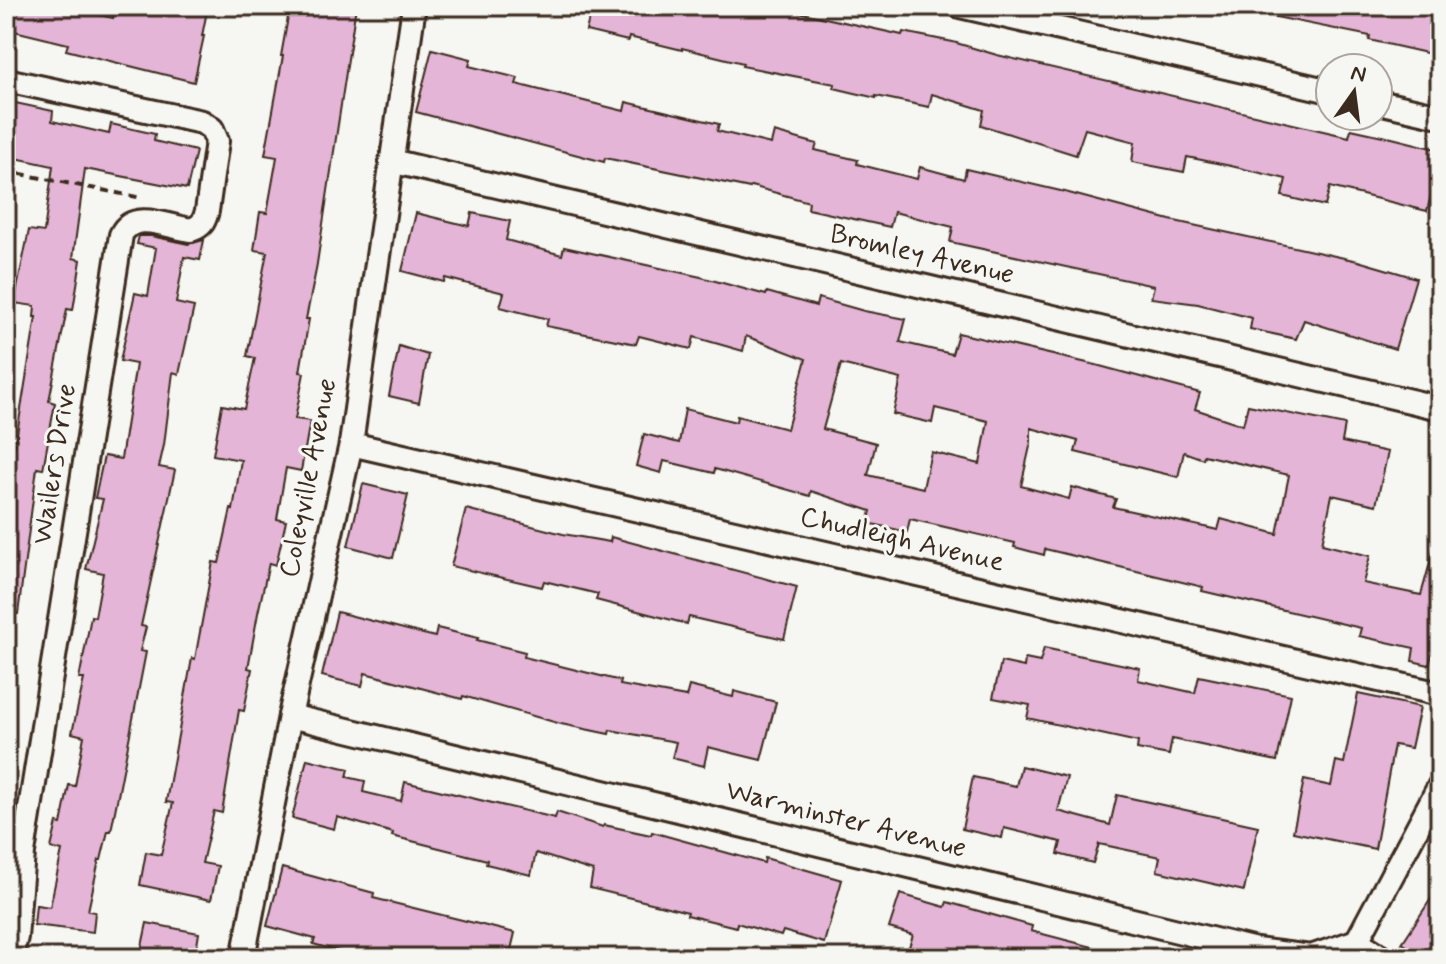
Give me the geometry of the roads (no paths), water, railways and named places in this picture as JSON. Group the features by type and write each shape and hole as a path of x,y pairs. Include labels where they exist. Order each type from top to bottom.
{"street":[{"name":"Coleyville Avenue","path":"243,958 290,716 351,444 414,6"},
{"path":"960,6 1314,87"},
{"name":"Wailers Drive","path":"6,80 202,122 212,129 217,141 204,222 199,227 191,230 139,220 128,224 121,235 11,939"},
{"path":"1394,106 1440,116"},
{"name":"Bromley Avenue","path":"391,161 1440,408"},
{"name":"Chudleigh Avenue","path":"351,444 1440,694"},
{"name":"Warminster Avenue","path":"290,716 1256,950 1311,957 1352,950"},
{"path":"1384,958 1352,950 1440,785"}]}
